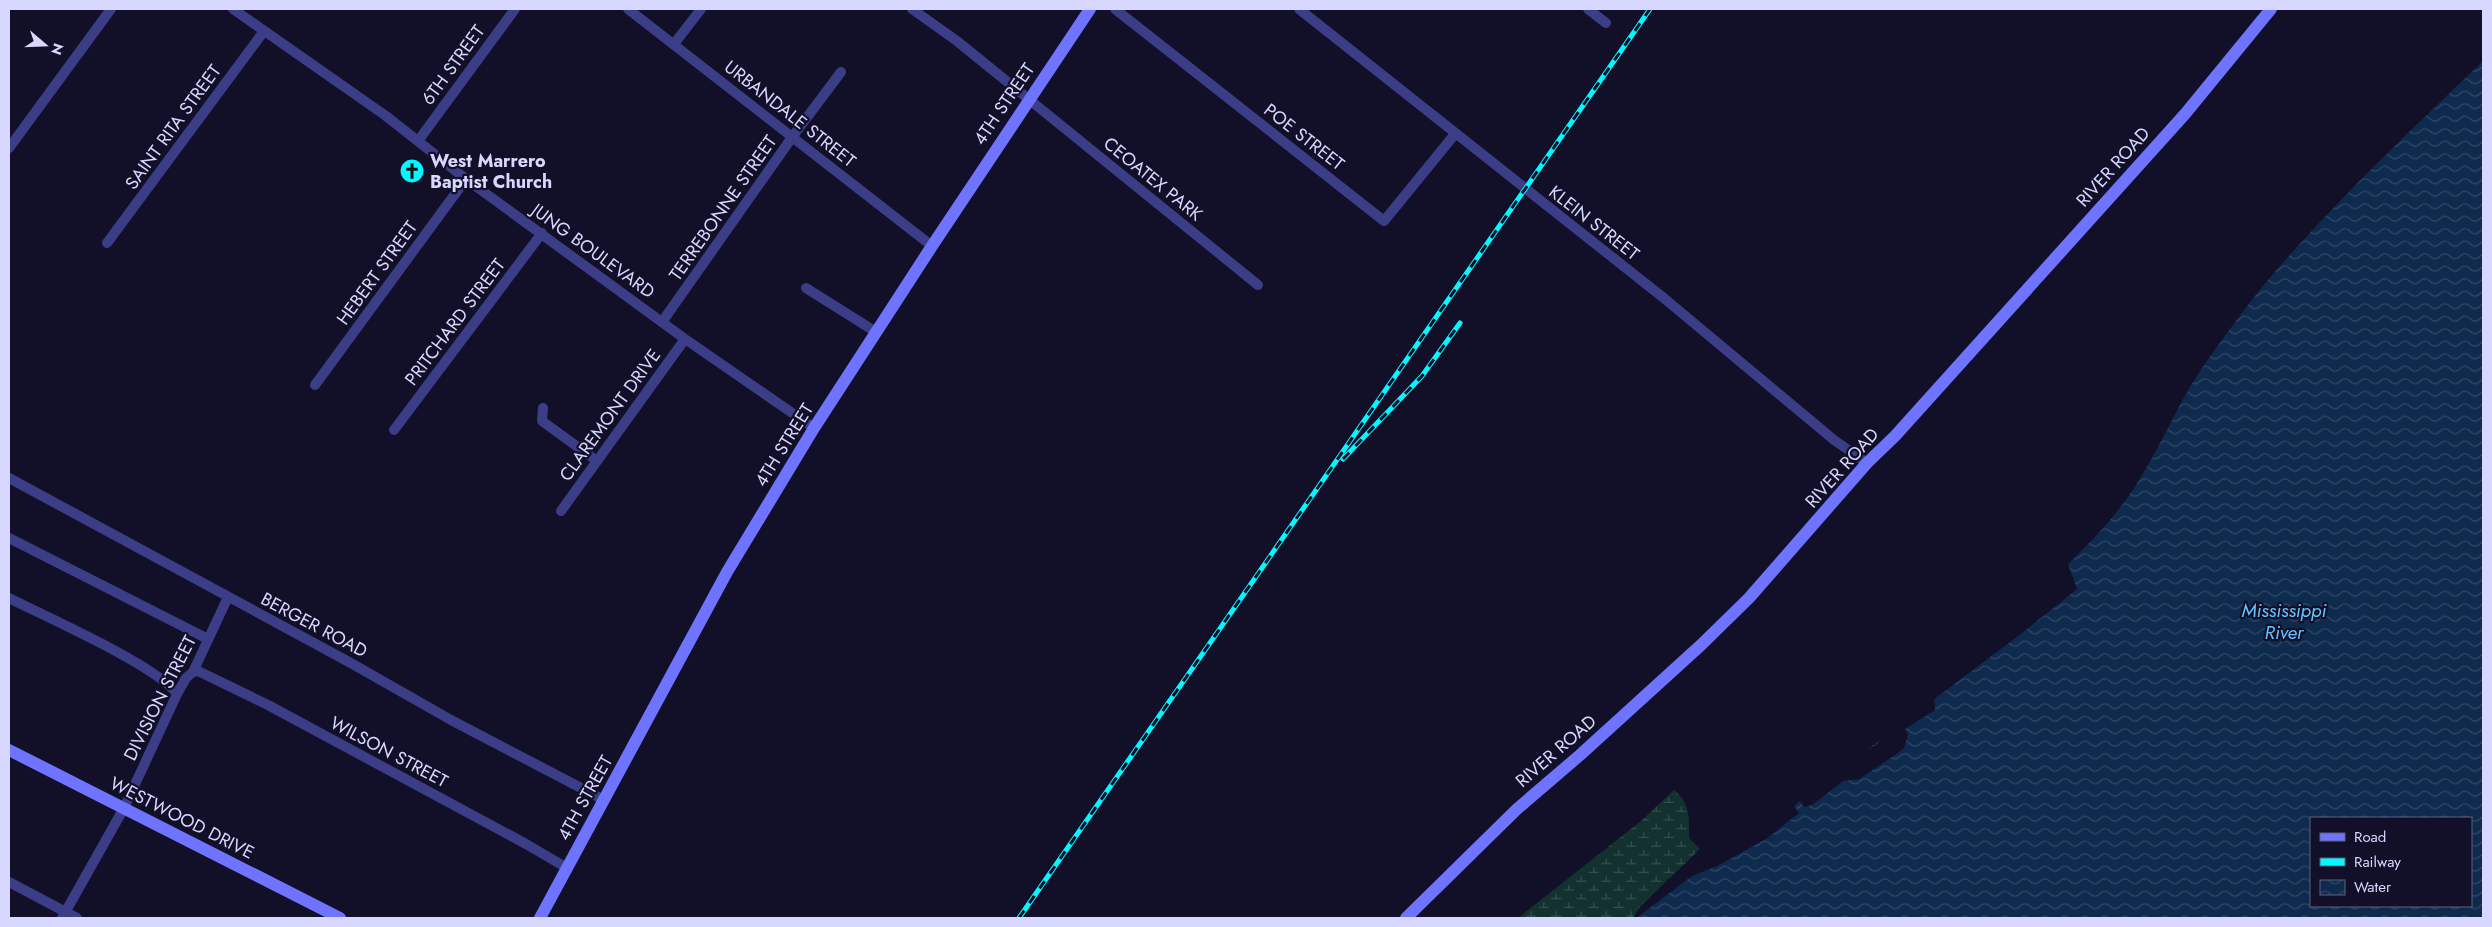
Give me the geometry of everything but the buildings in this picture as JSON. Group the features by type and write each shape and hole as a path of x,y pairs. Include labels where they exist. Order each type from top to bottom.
{"main road":[{"name":"4TH STREET","path":"540,918 727,572 814,428 1028,99 1090,9"},
{"name":"RIVER ROAD","path":"1406,918 1517,808 1580,755 1701,645 1749,598 1868,463 1902,428 2184,114 2270,9"},
{"name":"WESTWOOD DRIVE","path":"9,750 340,918"}],"street":[{"path":"9,148 111,9"},
{"name":"JUNG BOULEVARD","path":"233,9 386,116 466,179 685,339 814,428"},
{"name":"6TH STREET","path":"418,140 515,9"},
{"name":"URBANDALE STREET","path":"628,9 932,246"},
{"path":"674,44 701,9"},
{"name":"CEOATEX PARK","path":"912,9 957,41 1258,285"},
{"name":"POE STREET","path":"1115,9 1384,221 1455,134"},
{"name":"KLEIN STREET","path":"1299,9 1665,299 1834,440 1868,463"},
{"path":"1588,9 1606,23"},
{"name":"SAINT RITA STREET","path":"107,243 264,31"},
{"name":"TERREBONNE STREET","path":"662,322 793,136 841,72"},
{"name":"HEBERT STREET","path":"315,385 466,179"},
{"name":"PRITCHARD STREET","path":"394,430 542,233"},
{"path":"806,288 876,332"},
{"name":"CLAREMONT DRIVE","path":"561,511 685,339"},
{"path":"542,408 542,421 597,460"},
{"name":"BERGER ROAD","path":"9,478 451,720 604,800"},
{"path":"9,538 208,640"},
{"name":"DIVISION STREET","path":"64,915 124,808 177,694 186,678 193,672 228,597"},
{"path":"9,598 132,661 172,686 177,694"},
{"name":"WILSON STREET","path":"193,672 198,671 268,705 567,868"},
{"path":"9,882 64,915 77,918"}],"green space":[{"path":"1674,790 1684,801 1688,812 1689,838 1700,849 1640,907 1633,918 1518,918 1641,821"}],"water":[{"name":"Mississippi River","path":"2483,61 2483,918 1635,918 1668,882 1749,843 1811,792 2022,633 2077,589 2068,564 2100,531 2129,496 2202,368 2273,274 2375,165"}],"pier":[{"path":"1934,697 1935,710 1905,729 1908,735 1904,748 1859,779 1843,781 1812,805 1804,807 1799,799 1856,755 1878,744 1882,736"},
{"path":"1793,804 1799,813 1766,839 1717,866 1692,876 1636,918 1633,918 1668,879 1712,854 1748,840"}],"railway":[{"path":"1019,918 1650,9"},
{"path":"1343,459 1422,376 1460,323"}],"place":[{"name":"West Marrero Baptist Church","path":"412,171"}]}
